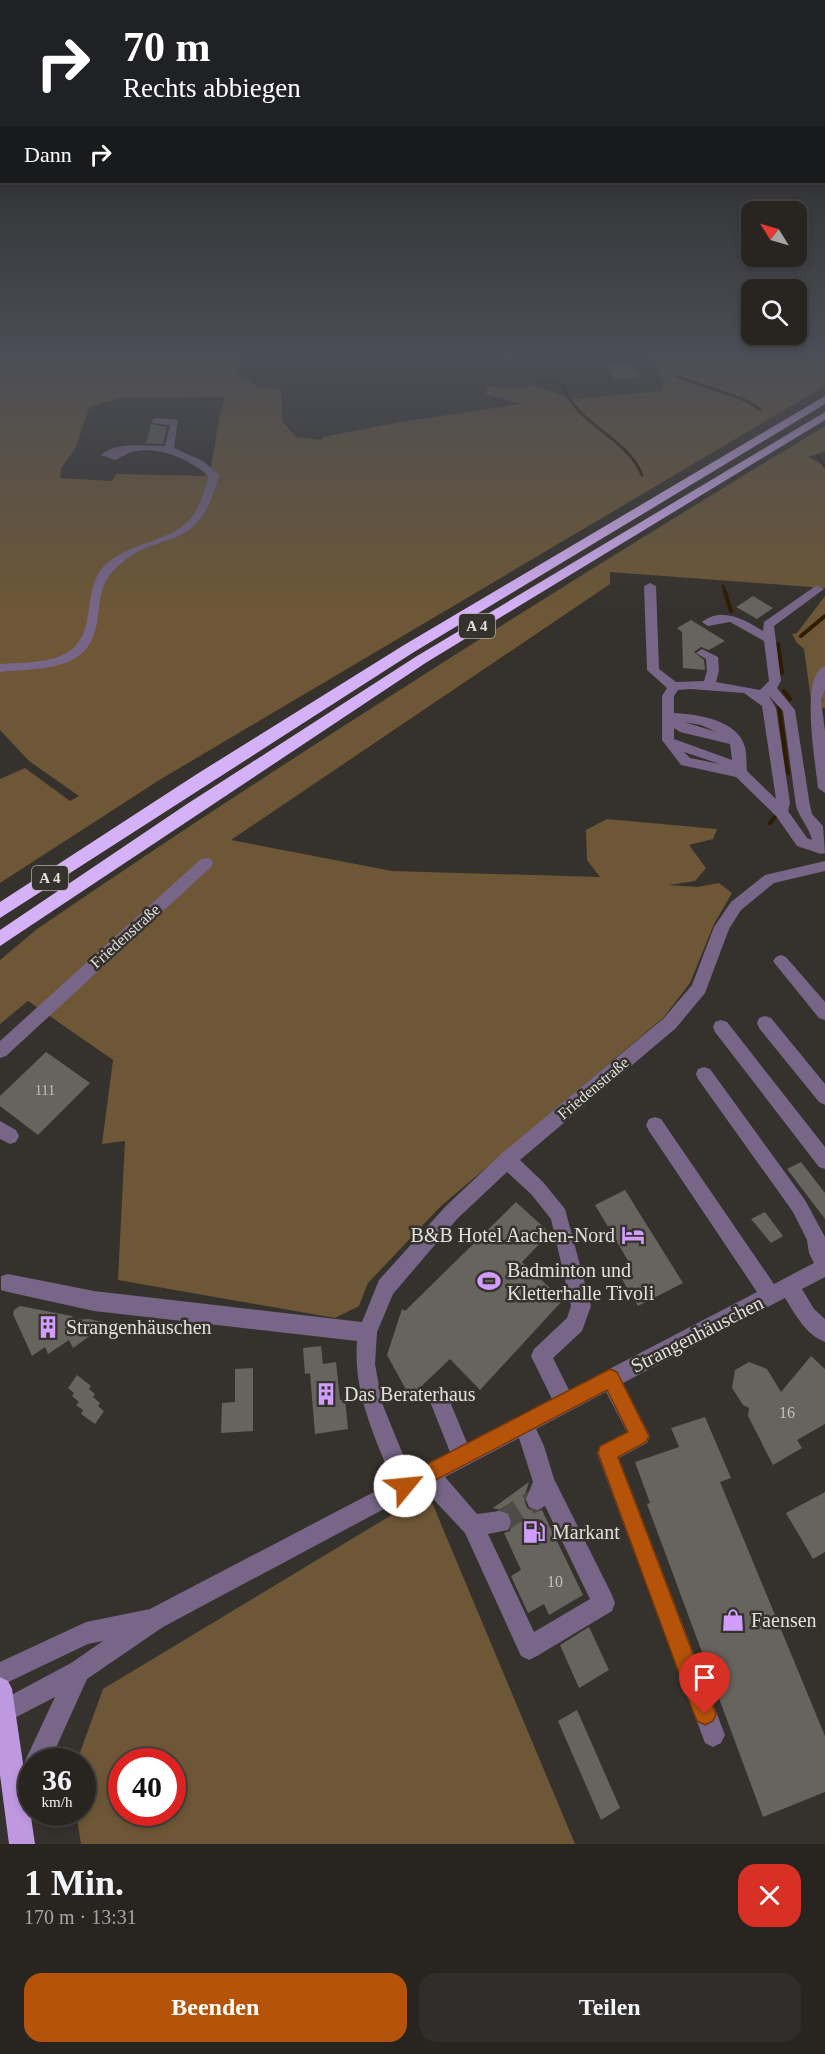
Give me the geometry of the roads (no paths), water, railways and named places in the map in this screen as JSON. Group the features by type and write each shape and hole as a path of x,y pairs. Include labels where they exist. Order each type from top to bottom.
{"highway":[{"name":"A 4","path":"0,911 99,844 409,647 754,440"},
{"name":"A 4","path":"0,939 193,808 422,659 782,440"}],"main road":[{"path":"1,1705 21,1832"}],"street":[{"path":"169,449 171,440"},
{"path":"0,668 52,661 74,653 88,639 97,590 103,574 130,552 179,534 196,521 203,511 214,475 199,463 169,449 128,450"},
{"path":"650,586 653,670 674,687"},
{"path":"765,693 775,681 768,625 777,616 818,589"},
{"path":"708,622 732,618 769,634"},
{"path":"702,653 712,657 713,671 708,686"},
{"path":"825,670 818,687 815,707 825,788"},
{"path":"687,684 765,693 789,710 803,806 806,816 816,826 824,854 802,842 781,812 729,760 690,750 668,740 668,696 674,687 687,684"},
{"path":"765,693 770,708 783,803 781,812"},
{"path":"667,717 685,729 735,741 738,746 740,773"},
{"name":"Friedenstraße","path":"405,1486 372,1403 365,1364 367,1332 386,1287 451,1213 507,1160 670,1023 699,988 722,927 736,906 749,894 779,876 824,854"},
{"name":"Friedenstraße","path":"0,1051 206,863"},
{"path":"781,961 825,1013"},
{"path":"765,1023 825,1097"},
{"path":"721,1027 825,1161"},
{"path":"704,1074 799,1206 816,1238 818,1253 824,1269"},
{"path":"655,1125 780,1291 825,1332"},
{"path":"507,1160 537,1188 559,1215 581,1306 575,1324 541,1356 565,1403"},
{"name":"Strangenhäuschen","path":"1,1705 79,1671 155,1619 462,1455 824,1269"},
{"path":"8,1283 94,1300 367,1332"},
{"path":"610,1378 640,1436 607,1453 713,1736"},
{"path":"439,1399 462,1455"},
{"path":"430,1472 443,1493 473,1525 529,1648 604,1603 540,1490 534,1446 523,1424"},
{"path":"473,1525 500,1522"},
{"name":"Strangenhäuschen","path":"0,1674 86,1633 155,1619"},
{"path":"43,1748 79,1671"}],"waterway":[{"path":"614,440 635,462 642,475"},
{"path":"818,456 825,467"},
{"path":"723,586 726,594"},
{"path":"725,592 731,611"},
{"path":"801,636 825,616"},
{"path":"778,644 782,673"},
{"path":"784,691 790,699"},
{"path":"779,707 788,773"},
{"path":"770,823 776,816"}],"tunnel":[{"path":"500,1522 537,1499"}],"place":[{"name":"B&B Hotel Aachen-Nord","path":"633,1235"},
{"name":"Badminton und Kletterhalle Tivoli","path":"489,1281"},
{"name":"Strangenhäuschen","path":"48,1327"},
{"name":"Das Beraterhaus","path":"326,1394"},
{"name":"Markant","path":"534,1532"},
{"name":"Faensen","path":"733,1620"}]}
